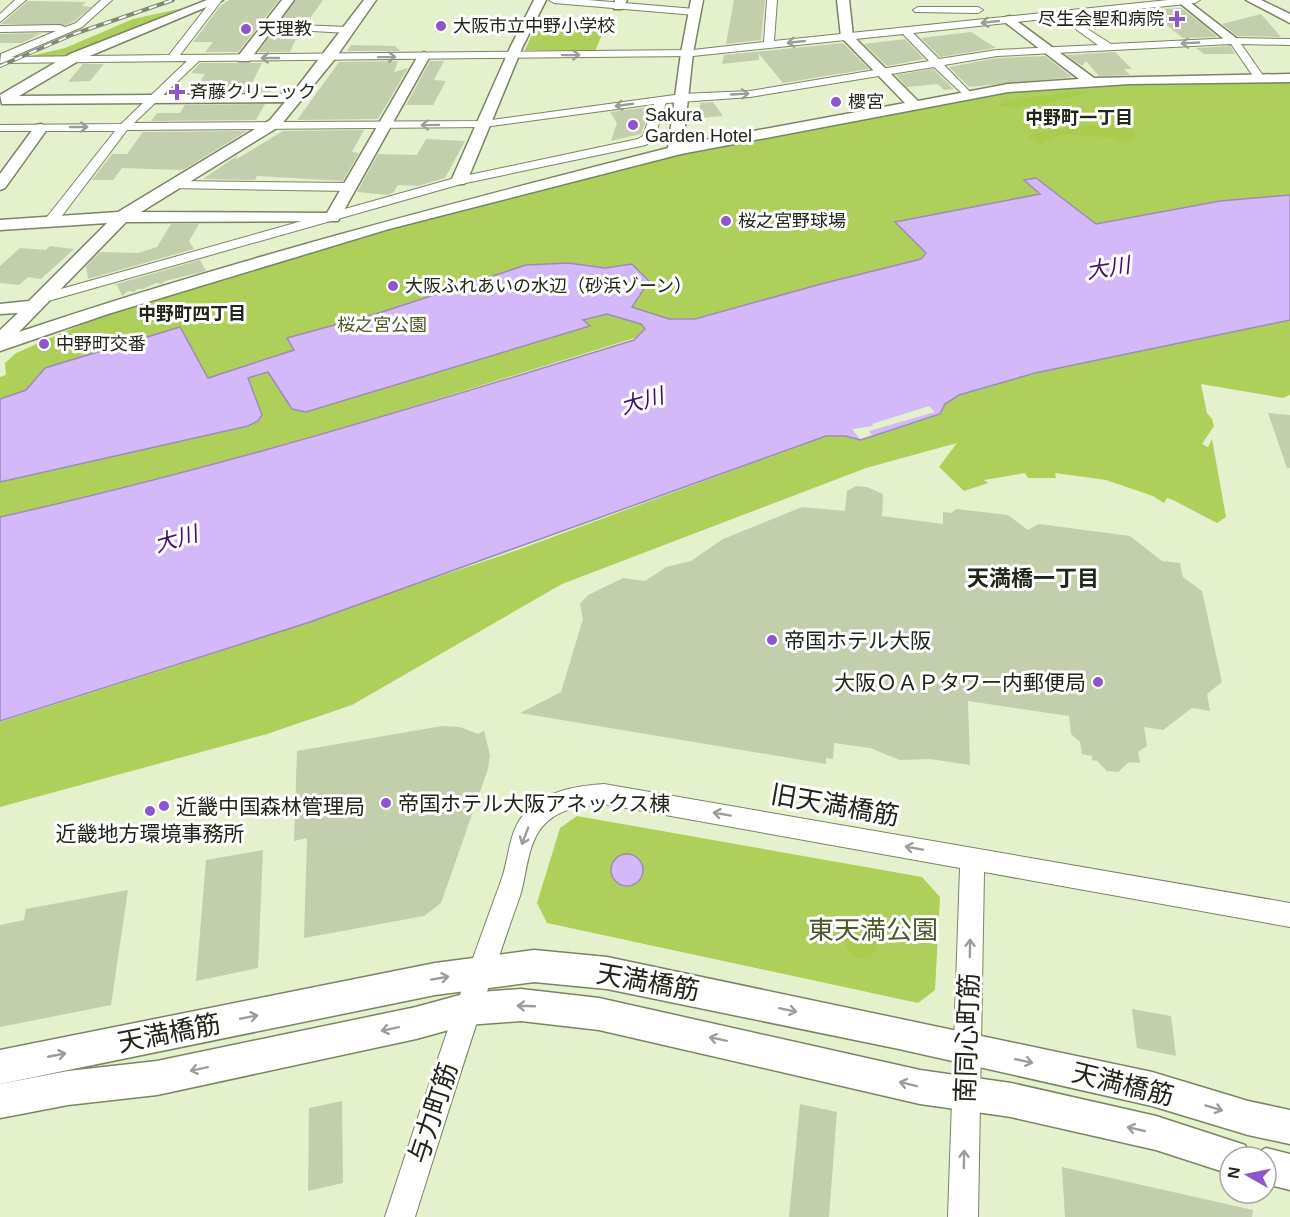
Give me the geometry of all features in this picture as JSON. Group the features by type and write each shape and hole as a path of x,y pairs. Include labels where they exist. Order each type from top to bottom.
{"street":[{"path":"0,19 21,0"},
{"path":"0,59 72,28 88,19 106,0"},
{"path":"171,59 211,11 217,0"},
{"path":"1,100 69,60 217,0"},
{"path":"244,58 288,0"},
{"path":"0,343 122,217 271,127 328,57 370,0"},
{"path":"459,181 513,55 540,0"},
{"path":"555,0 696,6 687,54 675,151"},
{"path":"769,45 772,0"},
{"path":"843,0 847,37 916,107"},
{"path":"0,59 687,54 924,29 1010,14 1194,0"},
{"path":"1252,0 1289,18"},
{"path":"1181,1 1234,40 1259,78"},
{"path":"924,29 917,5 978,10"},
{"path":"36,28 51,13"},
{"path":"1010,14 1049,50 1089,81"},
{"path":"0,29 72,28"},
{"path":"299,28 348,30"},
{"path":"1081,28 1108,47"},
{"path":"906,31 968,96"},
{"path":"0,128 484,124 682,97 750,94 997,53 1234,40 1290,42"},
{"path":"332,218 424,56"},
{"path":"50,222 124,127 196,58"},
{"path":"0,343 102,310 405,220 675,151 1008,88 1089,81 1290,78"},
{"path":"1,100 296,98"},
{"path":"0,309 38,302 459,181 642,142 648,138 662,100"},
{"path":"0,185 41,128"},
{"path":"174,185 350,187"},
{"path":"0,225 122,217 332,218"},
{"name":"旧天満橋筋","path":"467,1009 516,875 522,840 529,826 548,808 574,796 604,794 1290,915"},
{"name":"南同心町筋","path":"963,1217 972,859"},
{"name":"天満橋筋","path":"0,1067 482,971 534,966 607,973 967,1049 1152,1089 1248,1118 1290,1126"},
{"name":"天満橋筋","path":"0,1101 68,1088 157,1078 416,1023 467,1009 521,1005 599,1014 920,1087 1011,1100 1156,1133 1218,1152"},
{"name":"与力町筋","path":"400,1217 467,1009"}],"green space":[{"path":"183,8 64,57 22,58 65,48 133,19"},
{"path":"536,26 604,30 595,51 525,50"},
{"name":"桜之宮公園","path":"1290,81 1290,195 1220,201 1096,224 1041,194 896,222 926,253 925,258 712,314 299,442 96,495 0,517 0,377 6,375 5,363 16,353 108,313 462,209 695,150 1009,91 1080,85"},
{"path":"1086,91 1087,94 1030,106 996,106 1005,101"},
{"path":"1115,124 1134,131 1135,139 1125,144 1115,137 1066,135 1049,139 1042,145 1026,136 1065,128"},
{"path":"1290,320 1290,395 1283,398 1201,384 1207,413 1214,426 1202,444 1208,447 1212,439 1226,517 1217,523 1167,498 1164,503 1153,496 1106,480 1055,473 1056,478 1028,478 1025,473 984,480 988,483 964,491 939,467 957,443 866,468 562,584 352,705 267,734 0,807 0,722 178,665 520,549 826,436 860,439 940,414 945,404 959,395 1035,373"},
{"name":"東天満公園","path":"577,816 922,877 940,897 935,990 918,1003 547,923 537,903 560,828"},
{"path":"853,927 865,927 860,934 868,941 874,934 877,950 869,957 856,956 847,948 844,939"}],"water":[{"name":"大川","path":"1036,178 1096,224 1220,201 1290,195 1290,320 1035,373 959,395 945,404 940,414 861,440 845,436 826,436 310,622 0,721 0,517 240,457 398,412 634,340 645,329 641,324 607,314 583,320 590,326 306,412 292,409 268,372 248,378 262,415 258,421 248,426 0,482 0,399 26,390 45,368 180,327 208,378 294,350 287,338 382,312 526,265 568,263 605,268 632,264 649,281 632,307 669,319 695,319 921,259 926,253 895,222 1040,194 1024,180"},
{"path":"627,854 639,858 643,870 639,882 627,886 615,882 611,870 615,858"}],"pier":[{"path":"929,406 935,412 869,431 872,435 860,439 852,429 874,426 872,424"}],"building":[{"path":"229,0 279,0 238,52 205,52 213,42 193,42 221,5"},
{"path":"296,0 323,0 304,23 293,25 293,32 299,32 290,52 258,52"},
{"path":"734,0 765,0 761,40 726,44"},
{"path":"28,1 86,2 82,6 91,7 75,21 65,25 1,24"},
{"name":"尽生会聖和病院","path":"1181,8 1217,37 1183,38 1147,10"},
{"path":"1261,14 1281,37 1237,36 1222,24"},
{"path":"971,32 996,48 940,57 921,38"},
{"path":"42,33 22,43 0,43 0,34"},
{"path":"905,39 924,59 887,66 864,44"},
{"path":"843,43 869,69 783,83 759,54 759,60 722,64 724,55"},
{"path":"351,45 395,46 400,51 347,51"},
{"path":"1230,46 1235,54 1204,54 1196,48"},
{"path":"1115,52 1132,69 1124,69 1130,75 1099,76 1086,61 1082,66 1066,55"},
{"path":"1045,56 1072,77 969,87 949,67 997,58"},
{"path":"398,61 394,72 408,68 378,119 297,120 339,62"},
{"path":"430,61 444,61 434,80 446,81 433,105 406,105"},
{"path":"200,63 262,63 250,87 273,88 271,92 193,92 205,74 191,73"},
{"path":"83,64 104,64 90,81 68,82"},
{"path":"933,69 954,89 944,90 938,84 907,87 896,75"},
{"path":"713,102 723,116 700,118 700,103"},
{"path":"265,104 256,120 151,121 157,113 180,113 185,105"},
{"name":"Sakura Garden Hotel","path":"651,107 641,134 611,141 617,123 610,112"},
{"path":"364,130 352,152 359,153 343,181 257,176 255,180 203,179 238,155 235,160 283,131"},
{"path":"247,131 183,170 122,168 113,180 92,180 112,154 127,154 143,132"},
{"path":"426,139 465,141 445,178 418,186 398,185 393,193 388,195 357,192 378,154 417,155"},
{"path":"171,224 199,224 189,241 194,249 88,279 86,266 100,252 138,253 157,247"},
{"path":"50,246 74,249 41,279 28,277 19,285 0,283 0,266 20,248 46,250"},
{"path":"200,260 206,271 165,281 162,284 156,283 134,292 128,291 122,296 117,285 113,285"},
{"path":"1268,413 1290,415 1290,468 1287,468"},
{"name":"帝国ホテル大阪","path":"856,486 867,487 883,494 882,516 943,524 943,512 951,513 956,509 1008,515 1028,530 1039,524 1130,536 1162,561 1180,563 1183,577 1202,591 1222,682 1207,694 1210,711 1192,708 1163,730 1144,727 1147,746 1138,752 1140,763 1129,762 1118,772 1107,771 1097,761 1092,760 1092,756 1082,754 1080,742 1071,734 1069,716 968,701 970,765 930,759 900,760 870,748 834,743 833,759 826,758 826,764 520,713 561,692 583,619 580,604 588,595 623,578 645,581 666,567 691,561 723,539 802,507 845,511 847,491"},
{"name":"帝国ホテル大阪アネックス棟","path":"442,726 460,727 478,734 484,731 490,755 488,769 441,903 424,916 304,938 307,838 294,841 297,751"},
{"path":"263,850 258,968 196,981 206,860"},
{"path":"128,890 111,1005 0,1027 0,925 24,920 26,909"},
{"path":"1132,1009 1171,1016 1176,1056 1137,1048"},
{"path":"342,1101 343,1183 308,1191 309,1108"},
{"path":"800,1104 837,1112 829,1217 789,1217"},
{"path":"1062,1167 1218,1202 1218,1205 1231,1205 1253,1210 1252,1217 1065,1217"}],"railway":[{"path":"0,66 74,34 173,0"}],"place":[{"name":"尽生会聖和病院","path":"1177,19"},
{"name":"大阪市立中野小学校","path":"441,26"},
{"name":"天理教","path":"246,29"},
{"name":"斉藤クリニック","path":"177,92"},
{"name":"櫻宮","path":"836,102"},
{"name":"Sakura Garden Hotel","path":"633,125"},
{"name":"桜之宮野球場","path":"726,221"},
{"name":"大阪ふれあいの水辺（砂浜ゾーン）","path":"393,286"},
{"name":"中野町交番","path":"44,344"},
{"name":"帝国ホテル大阪","path":"772,640"},
{"name":"大阪ＯＡＰタワー内郵便局","path":"1098,682"},
{"name":"帝国ホテル大阪アネックス棟","path":"386,803"},
{"name":"近畿中国森林管理局","path":"164,806"},
{"name":"近畿地方環境事務所","path":"150,811"}],"district":[{"name":"中野町一丁目","path":"1079,118"},
{"name":"中野町四丁目","path":"192,314"},
{"name":"天満橋一丁目","path":"1033,578"}]}
